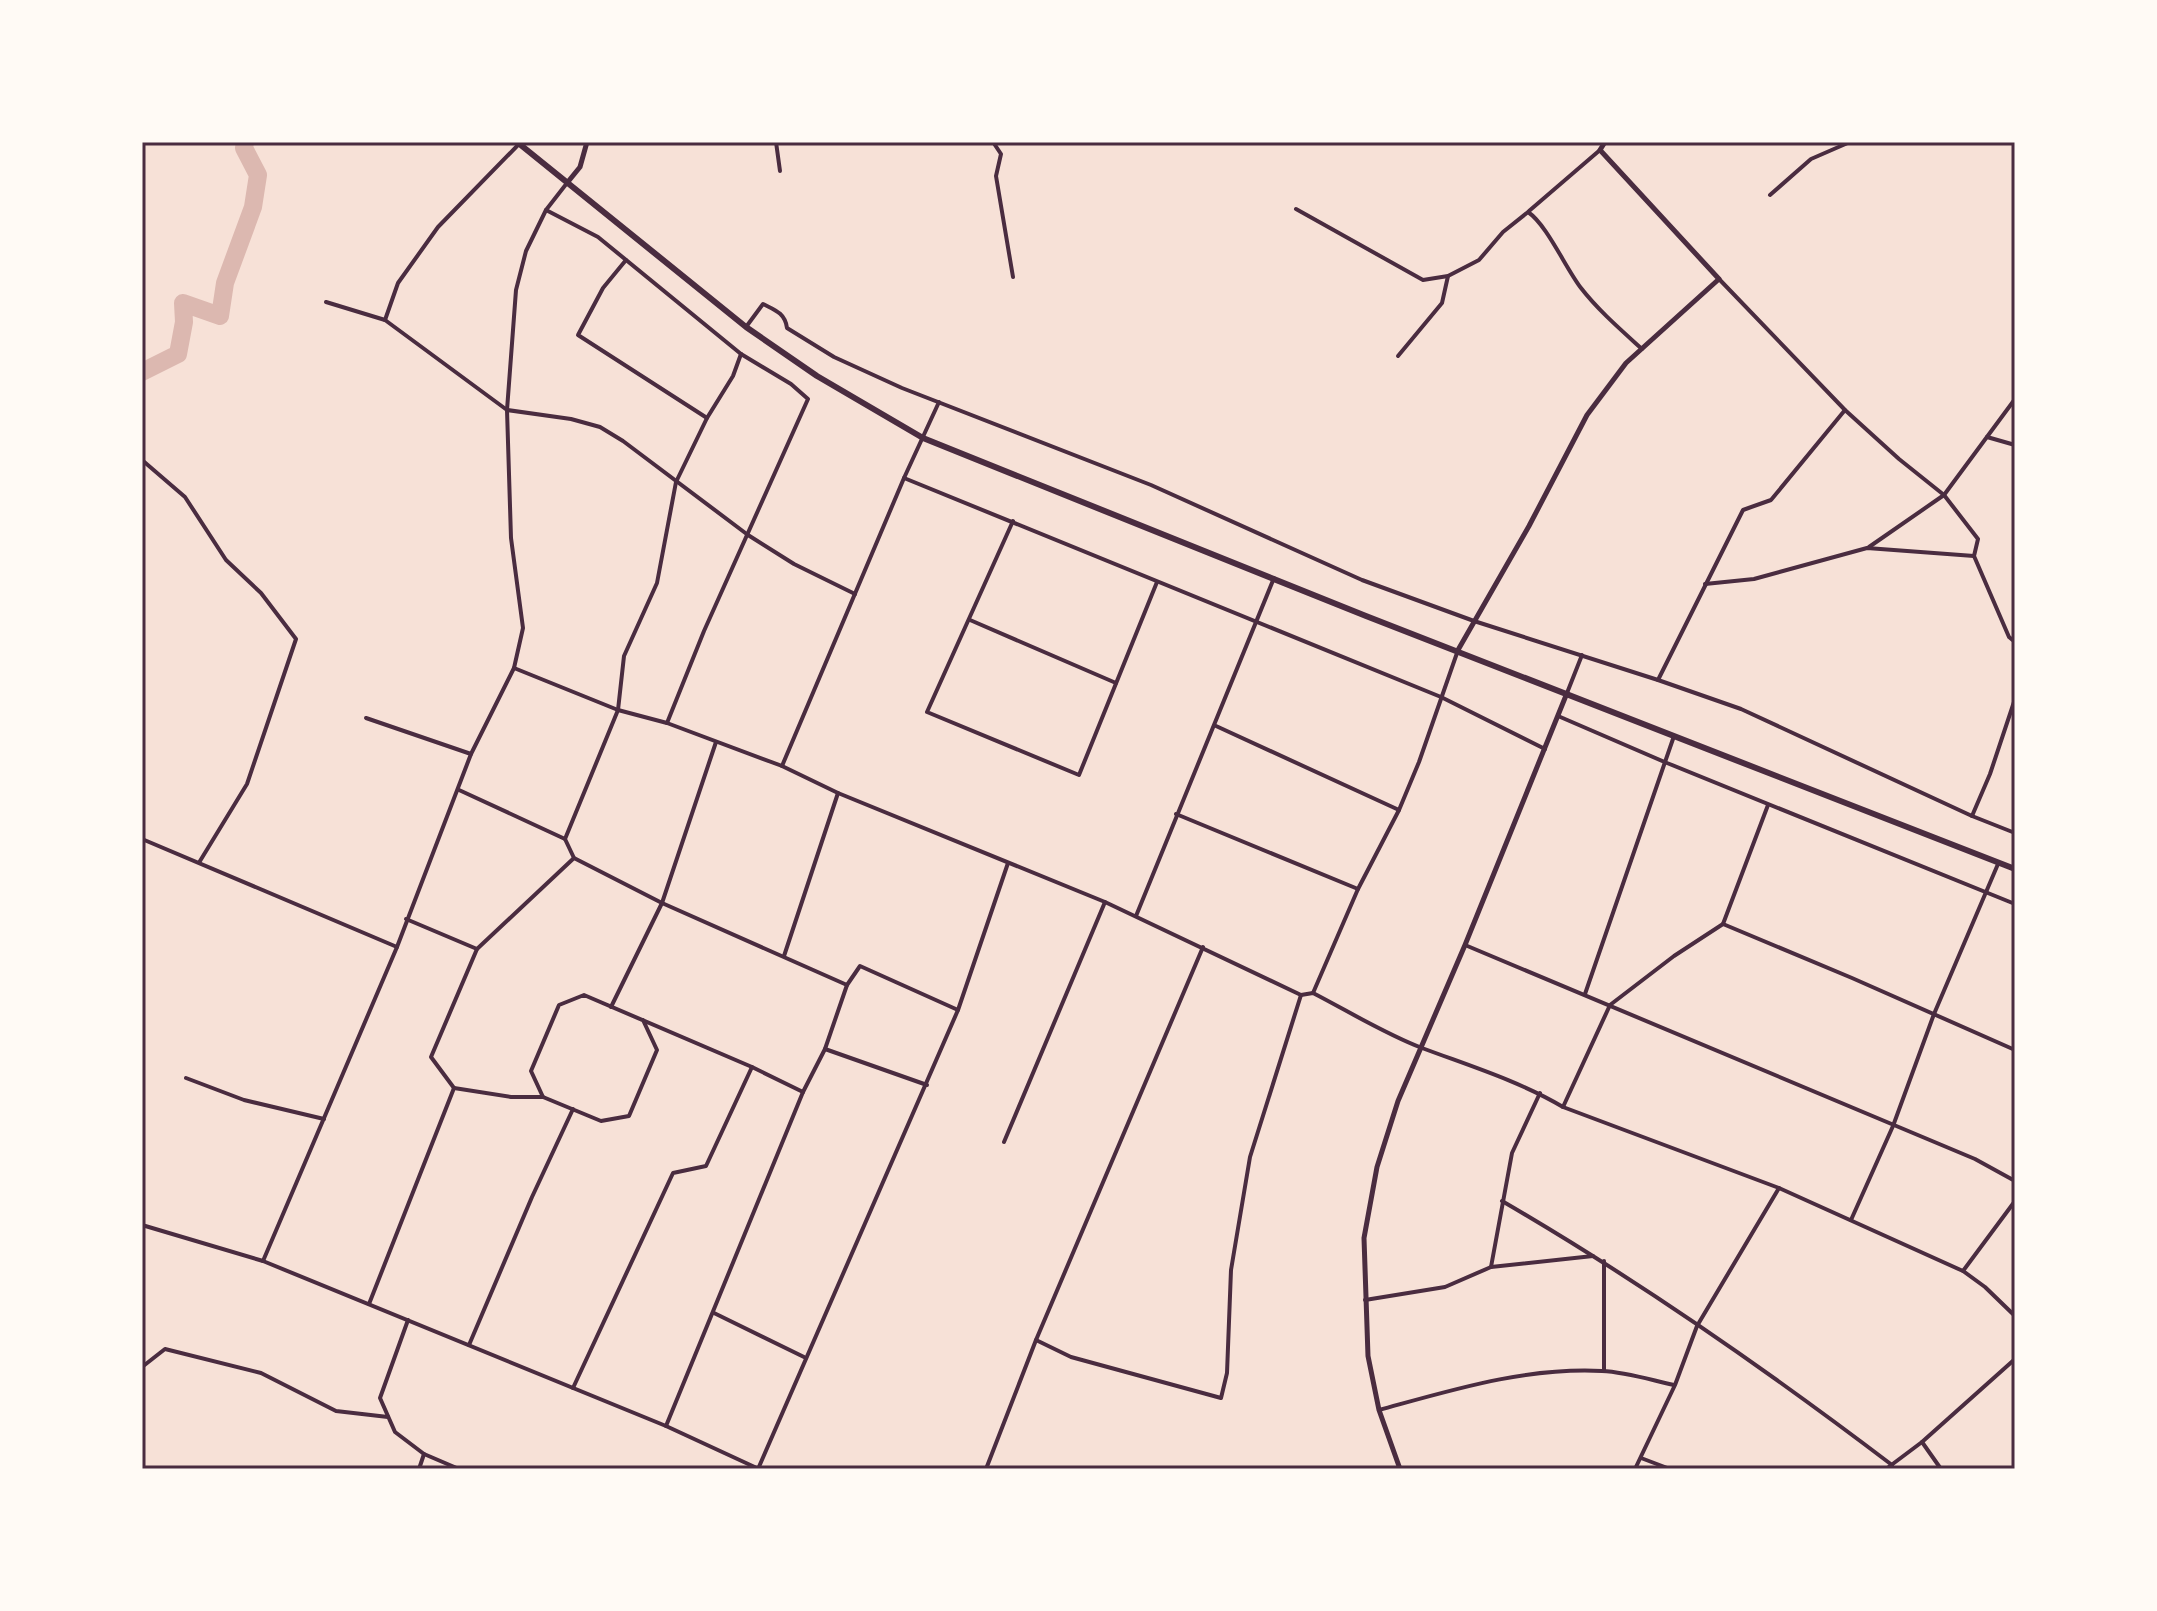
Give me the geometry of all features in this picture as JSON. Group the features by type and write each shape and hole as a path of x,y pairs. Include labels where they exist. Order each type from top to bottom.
{"main road":[{"path":"518,143 746,327 817,376 923,438 2015,869"}],"street":[{"path":"263,1261 397,947 471,754 514,668 523,628 511,538 507,410 516,290 526,251 546,210 580,167 587,142"},
{"path":"776,142 780,171"},
{"path":"993,142 1001,154 996,176 1013,277"},
{"path":"1296,209 1423,280 1448,276 1479,260 1503,232 1600,150 1605,142"},
{"path":"1770,195 1811,159 1850,142"},
{"path":"385,320 398,283 438,227 518,143"},
{"path":"1600,150 1845,410 1944,495 1978,539 1974,556 2009,637 2015,642"},
{"path":"546,210 598,237 741,354 791,384 808,399 704,631 667,723"},
{"path":"1528,212 1537,218 1582,290 1642,349"},
{"path":"626,260 603,288 578,335 707,418"},
{"path":"1398,356 1442,303 1448,276"},
{"path":"1313,993 1358,889 1399,810 1458,650 1529,526 1587,415 1626,363 1719,279"},
{"path":"326,302 385,320 507,410 571,419 600,427 748,535 794,564 855,594"},
{"path":"746,327 763,304 780,312 786,319 787,328 796,336 834,357 939,402 1151,485 1362,580 1474,621 1741,709 2015,833"},
{"path":"565,839 618,710 624,656 657,583 676,482 707,418 733,376 741,354"},
{"path":"1705,584 1754,579 1867,548 1944,495 2015,399"},
{"path":"782,766 939,402"},
{"path":"1658,680 1743,510 1771,500 1845,410"},
{"path":"1987,437 2015,445"},
{"path":"142,460 185,497 226,560 261,593 296,639 247,784 200,861"},
{"path":"904,478 1441,697 1545,749"},
{"path":"1013,521 927,712 1079,775 1157,582"},
{"path":"1867,548 1974,556"},
{"path":"1136,916 1274,578"},
{"path":"970,620 1116,683"},
{"path":"1400,1469 1379,1410 1368,1356 1364,1238 1377,1167 1398,1101 1465,945 1582,655"},
{"path":"514,668 618,710 667,723 782,766 838,793 1105,902 1301,995 1313,993 1420,1047 1540,1093 1563,1107 1779,1188 1963,1271 2015,1316"},
{"path":"1972,816 1990,774 2015,699"},
{"path":"1558,716 1768,805 2015,904"},
{"path":"366,718 471,754"},
{"path":"1215,726 1399,810"},
{"path":"1585,994 1674,736"},
{"path":"611,1007 662,903 716,742"},
{"path":"459,790 565,839 574,858 662,903 847,985"},
{"path":"784,956 838,793"},
{"path":"1563,1107 1610,1005 1674,956 1723,924 1768,805"},
{"path":"1176,814 1358,889"},
{"path":"142,839 397,947"},
{"path":"574,858 477,949 431,1057 454,1088 511,1097 543,1097 601,1121 629,1116 657,1050 643,1020"},
{"path":"1851,1220 1893,1126 1934,1014 1999,862"},
{"path":"142,1225 263,1261 666,1426 758,1469 804,1357 958,1010 1008,863"},
{"path":"1004,1142 1105,902"},
{"path":"406,919 477,949"},
{"path":"1723,924 2015,1050"},
{"path":"1465,945 1975,1159 2015,1181"},
{"path":"986,1469 1036,1340 1203,947"},
{"path":"666,1426 803,1092 825,1049 847,985 860,966 958,1010"},
{"path":"543,1097 531,1071 559,1005 584,995 803,1092"},
{"path":"1036,1340 1071,1357 1221,1398 1227,1373 1231,1270 1250,1157 1301,995"},
{"path":"825,1049 927,1085"},
{"path":"573,1388 673,1173 706,1166 752,1067"},
{"path":"186,1078 244,1100 324,1119"},
{"path":"369,1304 454,1088"},
{"path":"1491,1267 1512,1153 1540,1093"},
{"path":"469,1345 573,1109"},
{"path":"1635,1469 1675,1385 1697,1326 1779,1188"},
{"path":"1502,1201 1596,1255 1837,1423 1892,1465"},
{"path":"1963,1271 2015,1201"},
{"path":"1365,1300 1445,1287 1491,1267 1596,1255"},
{"path":"1604,1261 1604,1370"},
{"path":"714,1313 804,1357"},
{"path":"408,1320 380,1398 395,1432 424,1454 459,1469"},
{"path":"142,1367 165,1349 261,1373 336,1411 388,1417"},
{"path":"1886,1469 1922,1442 2015,1359"},
{"path":"1379,1410 1466,1386 1534,1373 1604,1370 1675,1385"},
{"path":"1922,1442 1941,1469"},
{"path":"419,1469 424,1454"},
{"path":"1641,1458 1670,1469"}],"waterway":[{"path":"142,372 178,354 184,322 183,303 220,316 225,283 253,207 258,175 244,148 245,142"}]}
